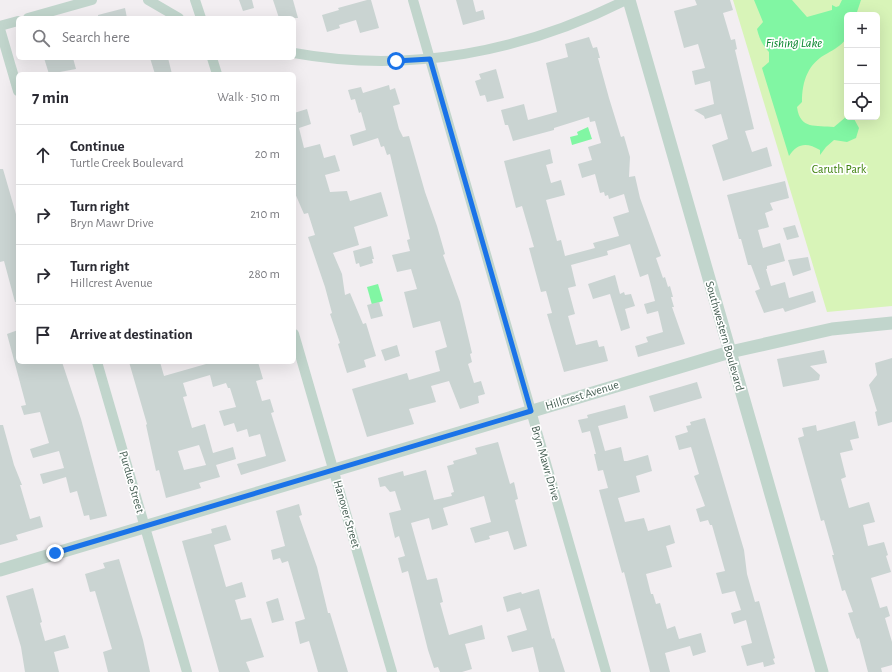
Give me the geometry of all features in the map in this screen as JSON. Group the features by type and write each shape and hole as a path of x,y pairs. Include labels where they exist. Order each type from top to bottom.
{"street":[{"path":"35,16 92,0"},
{"path":"148,0 176,16"},
{"path":"195,0 199,16"},
{"name":"Bryn Mawr Drive","path":"413,0 606,672"},
{"path":"296,53 356,61 430,59 468,54 533,38 628,0"},
{"name":"Southwestern Boulevard","path":"628,0 822,672"},
{"path":"0,26 16,22"},
{"path":"0,29 16,84"},
{"path":"213,60 216,72"},
{"name":"Hillcrest Avenue","path":"0,570 730,352 832,329 892,323"},
{"name":"Hanover Street","path":"296,341 392,672"},
{"name":"Purdue Street","path":"98,364 187,672"}],"green space":[{"name":"Caruth Park","path":"733,0 892,0 892,306 827,312"}],"water":[{"name":"Fishing Lake","path":"754,0 792,0 807,17 832,10 832,5 836,7 839,6 842,0 861,0 857,12 844,12 844,42 821,57 811,67 803,87 802,102 797,107 802,120 810,125 834,127 844,119 844,120 855,120 859,128 856,138 847,142 834,140 820,155 820,150 815,147 803,145 795,148 789,156 762,68 769,62 769,52 760,39 757,29 763,22"},
{"path":"588,127 592,139 572,145 570,137 578,135 577,132"},
{"path":"378,284 383,301 372,305 367,287"}],"building":[{"path":"239,0 252,0 254,8 243,11"},
{"path":"273,0 293,0 298,18 296,18 296,16 278,16"},
{"path":"371,0 379,28 360,33 356,20 339,25 340,28 327,32 322,15 339,10 338,8"},
{"path":"456,0 473,0 476,12 483,10 485,19 463,25"},
{"path":"695,0 730,0 733,10 723,13 731,40 735,39 737,49 735,50 754,129 745,131 752,152 767,147 772,166 723,181 712,145 728,139 721,114 705,119 704,116 694,110 714,104 710,81 695,85 692,71 705,68 698,44 684,48 674,11 697,5"},
{"path":"125,8 127,16 98,16"},
{"path":"589,37 593,48 597,47 600,58 598,58 609,98 621,137 624,136 630,157 629,177 635,176 640,198 661,256 656,258 663,278 665,277 668,287 670,286 674,307 672,307 685,344 638,357 635,346 648,342 646,337 663,332 658,311 647,314 644,304 655,301 648,274 640,277 630,244 607,251 608,255 571,265 576,286 568,288 575,314 568,316 576,345 597,340 599,347 604,346 608,361 564,372 547,314 552,313 546,291 541,292 529,248 534,247 522,206 516,208 504,161 550,149 553,163 546,165 551,183 561,180 565,195 546,200 557,241 561,240 565,256 595,248 593,243 619,236 613,217 629,212 624,194 609,199 608,195 605,196 604,192 600,193 595,174 582,178 578,164 592,160 588,147 601,143 595,121 590,122 589,117 554,128 554,130 513,141 508,125 505,125 501,110 524,104 528,120 557,112 546,63 568,57 565,44"},
{"path":"45,60 74,60 76,69 60,72 48,72"},
{"path":"151,60 168,60 172,72 154,72"},
{"path":"496,69 504,98 487,102 485,95 480,96 475,81 481,79 479,74"},
{"path":"389,85 390,90 395,88 400,104 393,106 399,129 403,137 409,136 445,254 443,255 460,302 472,353 470,354 472,362 468,364 474,383 481,381 485,394 478,396 479,403 460,409 449,381 431,386 436,402 409,409 414,424 367,437 352,389 407,373 409,380 440,371 435,351 447,347 440,321 413,328 404,292 417,289 411,269 397,272 392,255 410,251 407,240 410,239 390,154 387,155 384,146 381,147 378,138 353,146 350,135 366,130 361,112 359,113 355,99 351,100 348,90 361,87 363,93"},
{"path":"307,109 311,124 299,128 304,148 320,144 324,158 335,155 340,171 325,175 330,192 347,191 350,201 381,192 388,216 354,227 359,245 333,253 342,274 345,295 350,293 363,324 366,323 376,356 364,360 366,367 347,373 338,344 340,343 330,314 332,313 325,287 308,237 315,235 308,213 304,214 296,196 296,112"},
{"path":"0,169 3,169 16,214 16,302 4,261 0,262"},
{"path":"785,181 789,198 770,203 773,210 765,213 769,227 758,230 763,248 780,243 785,261 767,266 766,269 771,286 785,282 789,298 813,291 816,302 785,312 783,308 764,313 755,291 760,289 751,265 748,265 727,195"},
{"path":"795,225 799,237 787,240 783,228"},
{"path":"371,246 374,259 372,259 373,263 360,267 359,263 356,264 353,251"},
{"path":"808,257 811,270 793,276 788,260"},
{"path":"615,275 620,294 624,292 625,295 631,294 635,306 625,309 630,328 621,331 610,294 593,299 588,284"},
{"path":"379,302 383,316 371,319 367,305"},
{"path":"16,331 16,364 63,364 81,419 107,516 90,520 89,515 84,516 77,491 70,493 66,477 43,484 40,474 64,468 59,451 33,458 30,449 49,443 40,412 24,415 21,406 26,405 7,334"},
{"path":"397,345 400,356 385,361 381,350"},
{"path":"824,350 827,363 810,366 820,375 819,380 783,387 777,359"},
{"path":"892,358 892,422 878,426 875,412 877,411 869,385 877,375 875,363"},
{"path":"130,364 161,364 164,376 206,364 259,364 263,379 256,381 262,401 270,399 274,412 271,413 286,461 241,475 237,464 266,456 260,434 249,437 247,429 237,432 234,423 224,426 219,411 236,407 230,388 228,388 226,383 213,387 210,375 183,383 187,396 183,397 192,428 205,424 213,453 233,447 236,459 216,465 220,477 199,483 201,488 166,498 159,470 156,471 147,424","holes":["199,445 206,465 184,470 178,451"]},
{"path":"697,382 702,398 654,412 649,396"},
{"path":"625,405 628,418 598,426 605,451 621,447 624,461 648,455 652,471 636,476 640,492 618,498 625,522 644,518 648,531 670,525 675,543 666,546 672,567 646,574 651,594 653,594 656,604 660,603 667,629 675,626 679,639 701,633 706,652 693,656 690,646 665,653 670,672 650,672 624,572 622,573 599,490 608,488 603,470 598,471 594,454 596,454 590,431 582,433 578,420 588,418 587,415"},
{"path":"705,418 744,550 747,574 755,602 759,601 775,658 773,659 775,664 764,667 763,662 747,666 741,646 752,643 746,620 734,624 731,613 741,610 735,591 722,594 716,573 725,571 712,525 710,525 708,520 700,522 696,509 705,506 694,476 699,474 691,447 679,450 675,436 688,432 686,426 691,425 690,422"},
{"path":"855,421 859,438 850,440 853,450 840,453 846,477 841,479 849,508 869,502 875,522 863,525 868,546 884,542 888,555 886,556 891,572 871,578 880,608 887,606 890,616 885,618 892,642 892,665 881,668 882,672 868,672 859,638 857,639 848,613 853,612 845,590 842,591 824,520 821,521 798,438 804,436 802,428 816,425 817,431"},
{"path":"0,425 3,425 14,465 22,485 20,485 30,519 40,516 43,527 16,535 18,540 0,545"},
{"path":"498,442 510,484 514,482 518,499 515,500 527,546 514,550 508,531 489,536 490,539 475,543 470,528 491,522 484,496 443,508 448,525 432,530 429,518 411,523 427,580 437,578 443,602 440,603 449,635 482,625 485,639 465,644 472,669 462,672 440,672 438,667 434,668 428,650 408,571 402,573 398,558 405,556 399,536 395,538 389,513 401,510 395,491 390,492 385,486 380,487 378,478 403,471 404,476 426,470 434,500 452,496 451,493 454,492 447,466 454,464 453,461 477,454 475,448"},
{"path":"299,504 302,515 299,516 317,567 328,613 330,613 348,672 318,672 309,641 300,644 295,622 305,619 288,561 282,563 280,558 273,560 271,550 285,546 276,511"},
{"path":"226,525 231,540 214,545 226,587 242,582 246,597 235,600 241,620 251,618 264,657 246,662 250,672 219,672 182,541 212,533 211,529"},
{"path":"119,559 143,640 150,672 108,672 103,652 112,649 95,591 90,592 85,574 105,568 103,563"},
{"path":"33,588 42,622 40,623 45,641 65,635 69,648 54,652 59,672 25,672 21,647 6,596"},
{"path":"539,589 552,639 554,638 565,672 539,672 533,647 512,652 507,636 527,630 520,608 507,612 503,597"},
{"path":"278,598 284,620 272,623 266,602"}],"route":[{"path":"55,553 531,411 430,59 396,61"}]}
